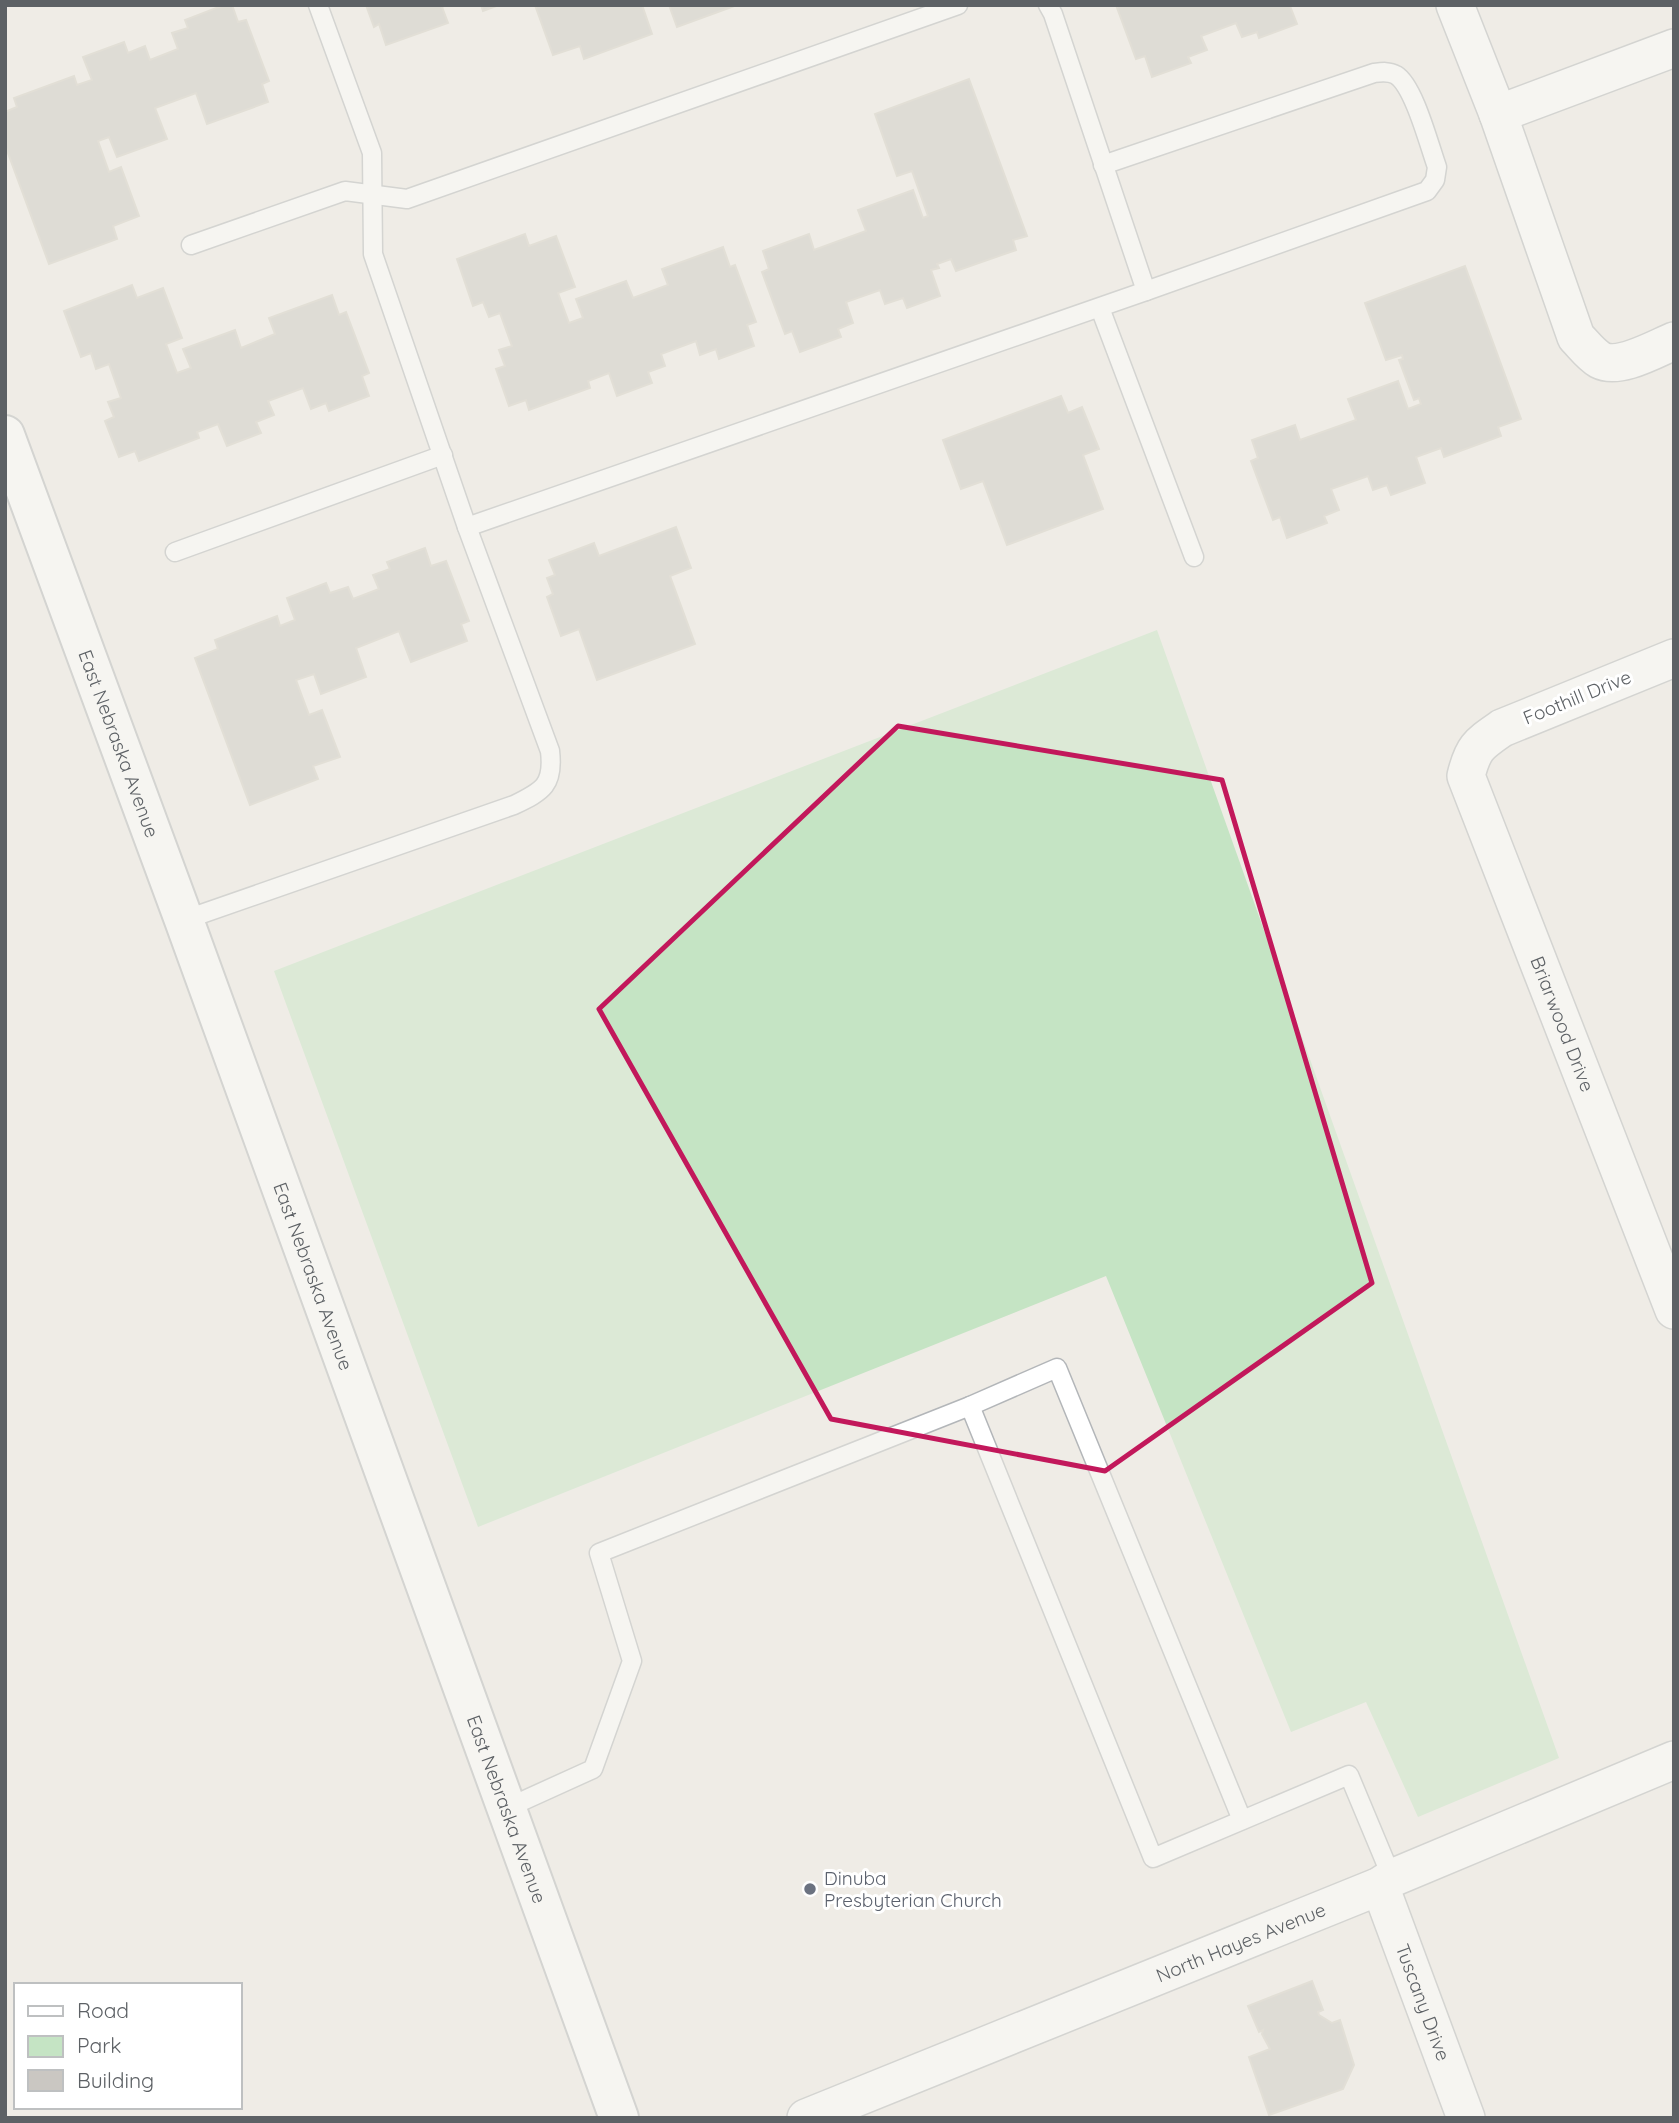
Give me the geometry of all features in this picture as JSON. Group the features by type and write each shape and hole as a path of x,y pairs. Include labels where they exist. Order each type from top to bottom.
{"street":[{"path":"1455,5 1498,114 1576,337 1590,353 1603,362 1620,363 1674,341"},
{"path":"1498,114 1674,48"},
{"name":"East Nebraska Avenue","path":"5,435 619,2118"},
{"name":"Foothill Drive","path":"1482,742 1523,719 1674,658"},
{"name":"Briarwood Drive","path":"1482,742 1471,756 1466,776 1674,1310"},
{"name":"North Hayes Avenue","path":"806,2118 1386,1882 1674,1760"},
{"name":"Tuscany Drive","path":"1386,1882 1466,2118"}],"lane":[{"path":"184,920 514,805 532,797 546,783 552,769 550,751 467,527 373,254 372,153 318,5"},
{"path":"191,245 345,191 407,199 958,5"},
{"path":"1048,5 1146,291"},
{"path":"467,527 1100,308 1427,191 1435,180 1437,167 1409,90 1399,77 1389,72 1374,73 1103,165"},
{"path":"1100,308 1194,557"},
{"path":"175,552 443,455"},
{"path":"507,1808 593,1769 598,1757 632,1661 599,1553 970,1406 1057,1368 1242,1820"},
{"path":"970,1406 1153,1858 1349,1775 1386,1882"}],"highlighted area":[{"path":"898,726 1222,780 1372,1283 1105,1471 831,1419 599,1009"}],"green space":[{"path":"1157,630 1559,1758 1418,1817 1366,1702 1291,1732 1106,1276 478,1527 274,971"}],"building":[{"path":"224,5 232,5 238,22 246,20 269,81 262,84 268,102 207,124 196,93 155,108 167,139 117,157 109,137 98,141 109,172 121,167 139,216 113,226 117,239 49,264 5,145 5,112 17,107 14,98 74,76 77,85 92,80 83,57 124,42 128,53 145,46 150,60 178,49 172,33 188,28 185,20"},
{"path":"366,5 446,5 442,7 448,23 386,45 379,24 374,27"},
{"path":"481,5 499,5 483,11"},
{"path":"535,5 642,5 652,34 584,59 580,46 553,55"},
{"path":"669,5 737,5 677,27"},
{"path":"1116,5 1292,5 1290,6 1297,24 1259,38 1257,32 1242,37 1236,23 1201,36 1207,50 1188,57 1191,63 1152,77 1145,56 1136,59"},
{"path":"969,79 1027,236 1013,240 1016,250 956,271 951,259 937,264 939,268 931,270 940,296 907,308 903,298 885,304 880,290 846,302 853,323 838,329 841,337 800,352 792,331 785,334 762,272 769,269 763,251 809,234 814,250 866,231 858,210 913,190 923,218 928,216 912,171 897,176 875,114"},
{"path":"525,234 529,246 556,236 575,287 558,293 569,323 583,318 576,299 626,281 633,298 668,285 662,269 723,247 730,267 735,265 756,322 747,325 754,346 719,359 716,349 700,355 696,341 661,354 665,366 648,372 652,383 617,396 609,373 588,381 590,388 529,410 526,400 509,406 496,369 505,366 499,350 512,346 500,313 489,317 483,302 473,306 457,259"},
{"path":"1465,266 1521,419 1498,427 1501,436 1444,457 1441,448 1416,457 1425,483 1391,495 1387,485 1373,490 1368,476 1331,489 1339,510 1324,516 1327,523 1287,538 1280,517 1273,520 1251,461 1258,458 1252,440 1295,425 1300,440 1356,420 1348,399 1398,381 1408,409 1421,404 1419,398 1414,400 1399,360 1403,359 1402,355 1386,360 1365,303"},
{"path":"132,285 137,298 163,288 182,338 166,344 177,373 191,368 183,349 235,330 241,348 275,334 269,318 332,295 339,315 346,312 369,373 362,376 369,396 329,411 326,403 311,409 303,388 268,401 274,415 256,422 261,433 227,446 218,424 197,432 199,438 139,461 135,451 119,457 105,421 114,417 108,402 121,398 109,364 96,369 91,353 81,357 64,311"},
{"path":"1061,396 1068,413 1082,407 1099,449 1083,455 1103,509 1007,545 983,481 961,489 943,440"},
{"path":"676,527 691,568 670,576 695,644 597,680 579,629 561,636 547,597 553,594 547,578 555,575 549,560 594,543 599,556"},
{"path":"425,548 431,566 446,561 469,621 461,624 467,641 411,662 399,631 356,648 366,677 321,694 314,674 296,680 309,715 322,710 340,757 313,766 318,779 250,805 195,658 218,649 215,640 277,616 280,626 295,620 287,598 326,583 330,593 348,587 353,599 379,589 373,575 390,569 387,562"},
{"path":"1312,1981 1323,2010 1318,2012 1319,2015 1332,2023 1340,2020 1354,2065 1343,2089 1269,2115 1249,2057 1270,2049 1262,2034 1263,2030 1259,2032 1248,2006"}],"place":[{"name":"Dinuba Presbyterian Church","path":"810,1889"}]}
